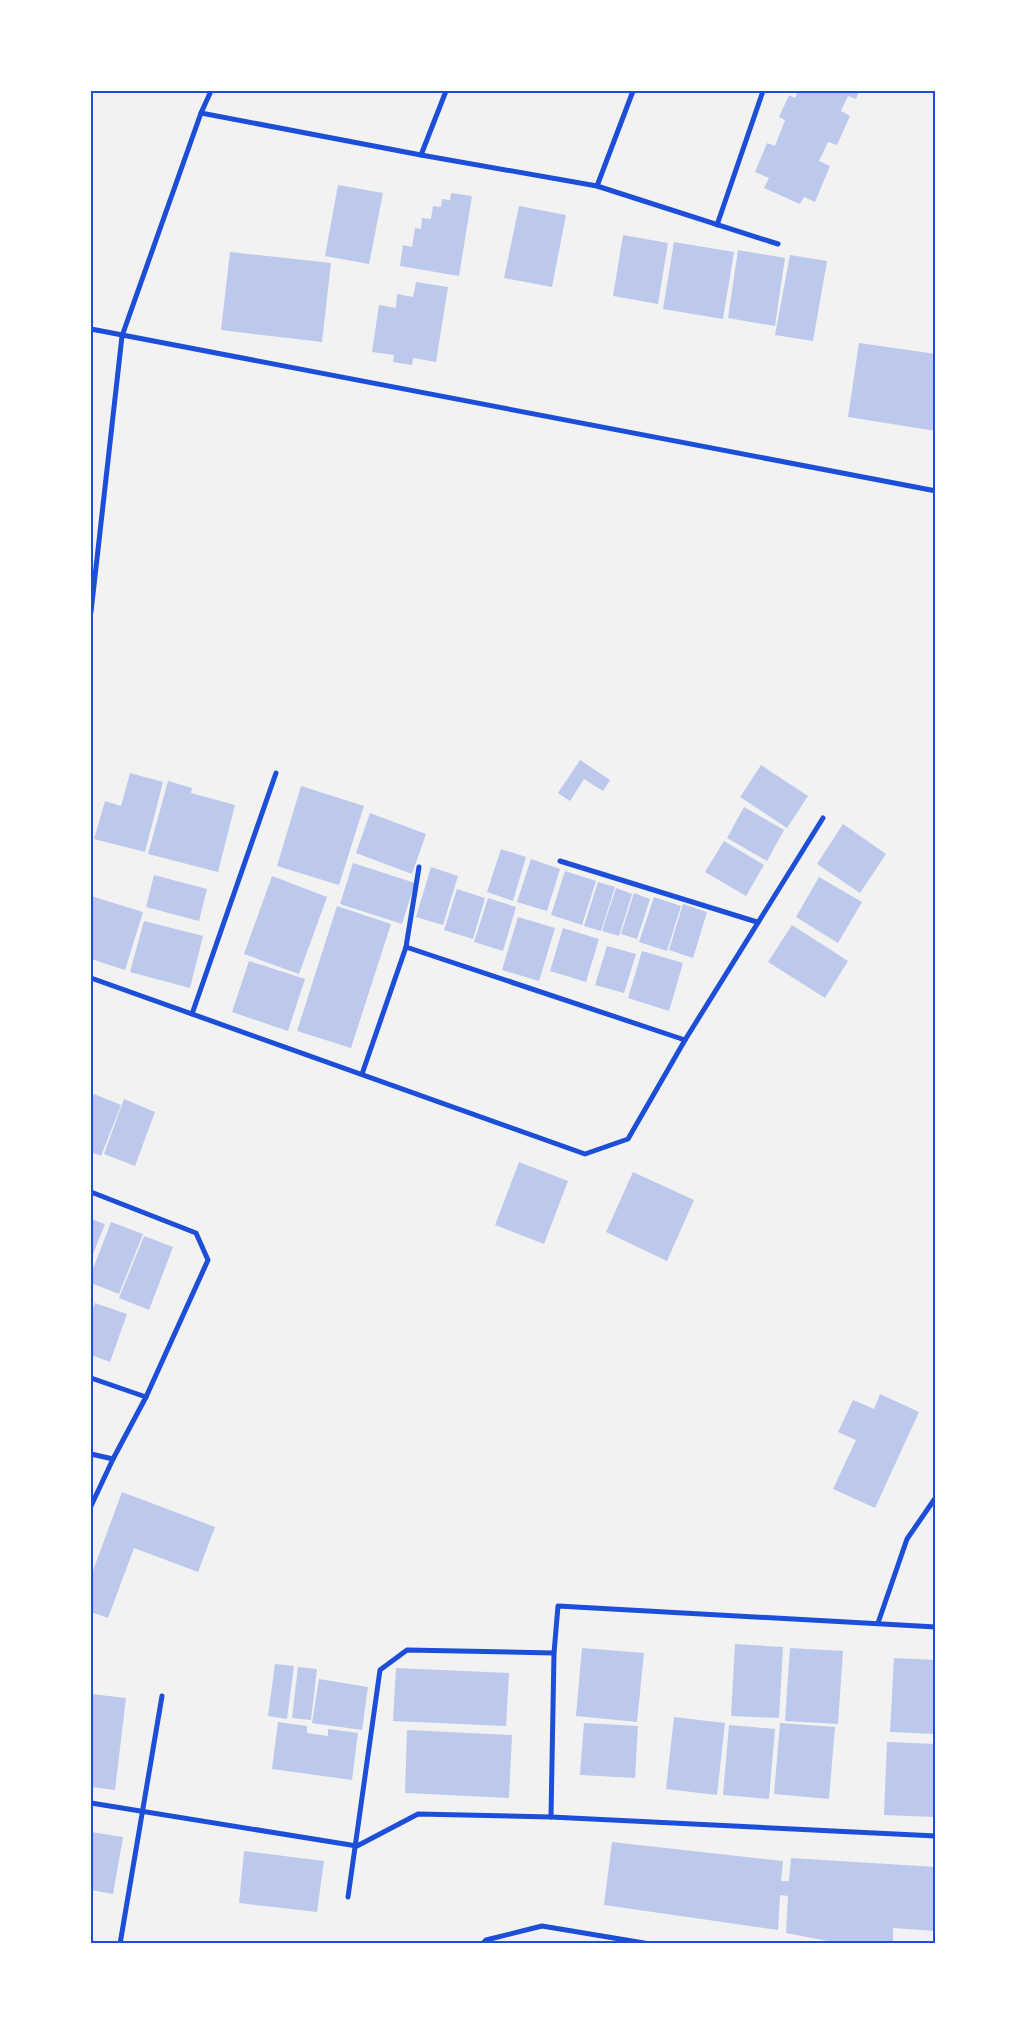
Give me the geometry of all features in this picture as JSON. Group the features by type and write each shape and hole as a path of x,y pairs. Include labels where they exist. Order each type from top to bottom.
{"street":[{"path":"91,612 122,336 201,113 211,91"},
{"path":"421,155 446,91"},
{"path":"596,186 633,91"},
{"path":"717,224 764,91"},
{"path":"201,113 596,186 778,244"},
{"path":"91,329 936,491"},
{"path":"192,1014 276,773"},
{"path":"91,978 585,1154 628,1139 684,1040 823,818"},
{"path":"560,860 757,922"},
{"path":"362,1074 406,947 419,867"},
{"path":"406,947 684,1040"},
{"path":"91,1192 196,1232 208,1260 146,1397 113,1459 91,1506"},
{"path":"91,1378 146,1397"},
{"path":"91,1454 113,1459"},
{"path":"878,1623 907,1539 936,1498"},
{"path":"551,1817 554,1653 558,1606 936,1627"},
{"path":"348,1897 357,1846 380,1670 408,1650 554,1653"},
{"path":"120,1944 162,1696"},
{"path":"91,1803 142,1813 357,1846 418,1814 551,1817 936,1836"},
{"path":"482,1944 486,1940 542,1926 650,1944"}],"building":[{"path":"798,91 859,91 856,99 848,96 841,111 850,116 837,145 828,142 819,161 830,166 815,202 804,197 800,204 764,188 769,178 755,172 767,143 775,146 785,120 779,117 789,95 795,98"},
{"path":"338,185 383,193 369,264 325,256"},
{"path":"451,193 472,196 459,276 400,266 403,245 412,247 415,228 421,229 422,218 431,219 433,206 441,207 442,199 450,200"},
{"path":"519,206 566,215 552,287 504,278"},
{"path":"623,235 668,243 658,304 613,296"},
{"path":"674,242 734,252 723,319 663,309"},
{"path":"738,250 785,258 775,326 728,318"},
{"path":"230,252 331,263 322,342 221,330"},
{"path":"790,255 827,261 813,341 775,335"},
{"path":"416,282 448,287 436,362 413,358 412,365 393,362 394,355 372,352 379,305 396,308 397,294 413,297"},
{"path":"859,343 936,354 936,431 848,417"},
{"path":"580,760 610,780 603,791 584,779 570,801 558,793"},
{"path":"761,765 808,796 787,828 740,797"},
{"path":"130,773 163,782 145,852 94,839 105,801 121,806"},
{"path":"168,781 192,788 191,793 235,805 218,872 148,854"},
{"path":"301,786 364,806 339,885 277,866"},
{"path":"744,807 784,830 767,861 727,838"},
{"path":"370,813 426,834 412,874 356,853"},
{"path":"843,824 886,854 860,893 817,864"},
{"path":"724,841 764,865 746,896 705,872"},
{"path":"501,849 526,857 513,901 487,892"},
{"path":"531,859 560,869 547,911 517,902"},
{"path":"353,863 415,883 402,924 340,904"},
{"path":"431,867 458,876 443,925 416,917"},
{"path":"565,871 596,881 582,925 551,915"},
{"path":"154,875 207,889 199,921 146,907"},
{"path":"272,876 327,897 299,974 244,954"},
{"path":"819,877 862,902 838,943 796,917"},
{"path":"598,882 615,887 601,931 584,926"},
{"path":"616,888 632,894 619,936 602,931"},
{"path":"457,889 485,898 473,939 444,930"},
{"path":"634,893 650,899 637,939 621,934"},
{"path":"91,896 143,912 125,970 91,959"},
{"path":"654,897 681,906 667,951 639,942"},
{"path":"488,898 516,907 503,951 474,942"},
{"path":"683,904 707,912 693,958 669,950"},
{"path":"337,906 391,924 351,1048 297,1031"},
{"path":"518,917 555,928 539,981 502,970"},
{"path":"144,921 203,936 190,988 130,972"},
{"path":"792,925 848,961 825,998 768,962"},
{"path":"563,928 599,939 586,982 550,971"},
{"path":"607,946 636,954 624,993 595,985"},
{"path":"642,951 683,963 669,1011 628,998"},
{"path":"249,961 305,979 288,1031 232,1012"},
{"path":"94,1094 121,1105 101,1156 91,1152 91,1101"},
{"path":"124,1099 155,1112 135,1166 104,1154"},
{"path":"519,1162 568,1181 544,1244 495,1225"},
{"path":"633,1172 694,1200 667,1261 606,1232"},
{"path":"91,1219 105,1224 91,1259"},
{"path":"111,1222 143,1234 119,1294 91,1283 91,1274"},
{"path":"144,1236 173,1247 149,1310 119,1298"},
{"path":"95,1303 127,1314 110,1362 91,1355 91,1313"},
{"path":"880,1394 919,1412 875,1508 833,1489 856,1440 838,1432 853,1400 874,1409"},
{"path":"122,1492 215,1527 198,1572 134,1548 108,1618 91,1612 91,1576"},
{"path":"735,1644 783,1647 779,1718 731,1716"},
{"path":"582,1648 644,1653 637,1722 576,1716"},
{"path":"790,1648 843,1651 838,1724 785,1721"},
{"path":"894,1658 936,1660 936,1734 890,1732"},
{"path":"275,1664 294,1666 287,1719 268,1716"},
{"path":"298,1667 317,1669 311,1720 292,1718"},
{"path":"396,1668 509,1673 506,1726 393,1721"},
{"path":"319,1679 368,1687 362,1730 312,1723"},
{"path":"91,1694 126,1698 115,1790 91,1787"},
{"path":"674,1717 725,1723 717,1795 666,1789"},
{"path":"278,1722 307,1726 307,1733 328,1736 328,1729 358,1733 352,1780 272,1769"},
{"path":"584,1723 638,1726 635,1778 580,1775"},
{"path":"780,1723 835,1727 829,1799 774,1794"},
{"path":"729,1725 775,1729 769,1799 723,1795"},
{"path":"407,1730 512,1735 509,1798 405,1793"},
{"path":"887,1742 936,1744 935,1817 884,1815"},
{"path":"91,1832 123,1837 113,1894 91,1890"},
{"path":"612,1842 783,1861 781,1881 789,1881 791,1858 936,1867 936,1931 893,1928 893,1944 844,1944 786,1933 788,1896 780,1895 778,1930 604,1905"},
{"path":"244,1851 324,1861 317,1912 239,1903"}]}
